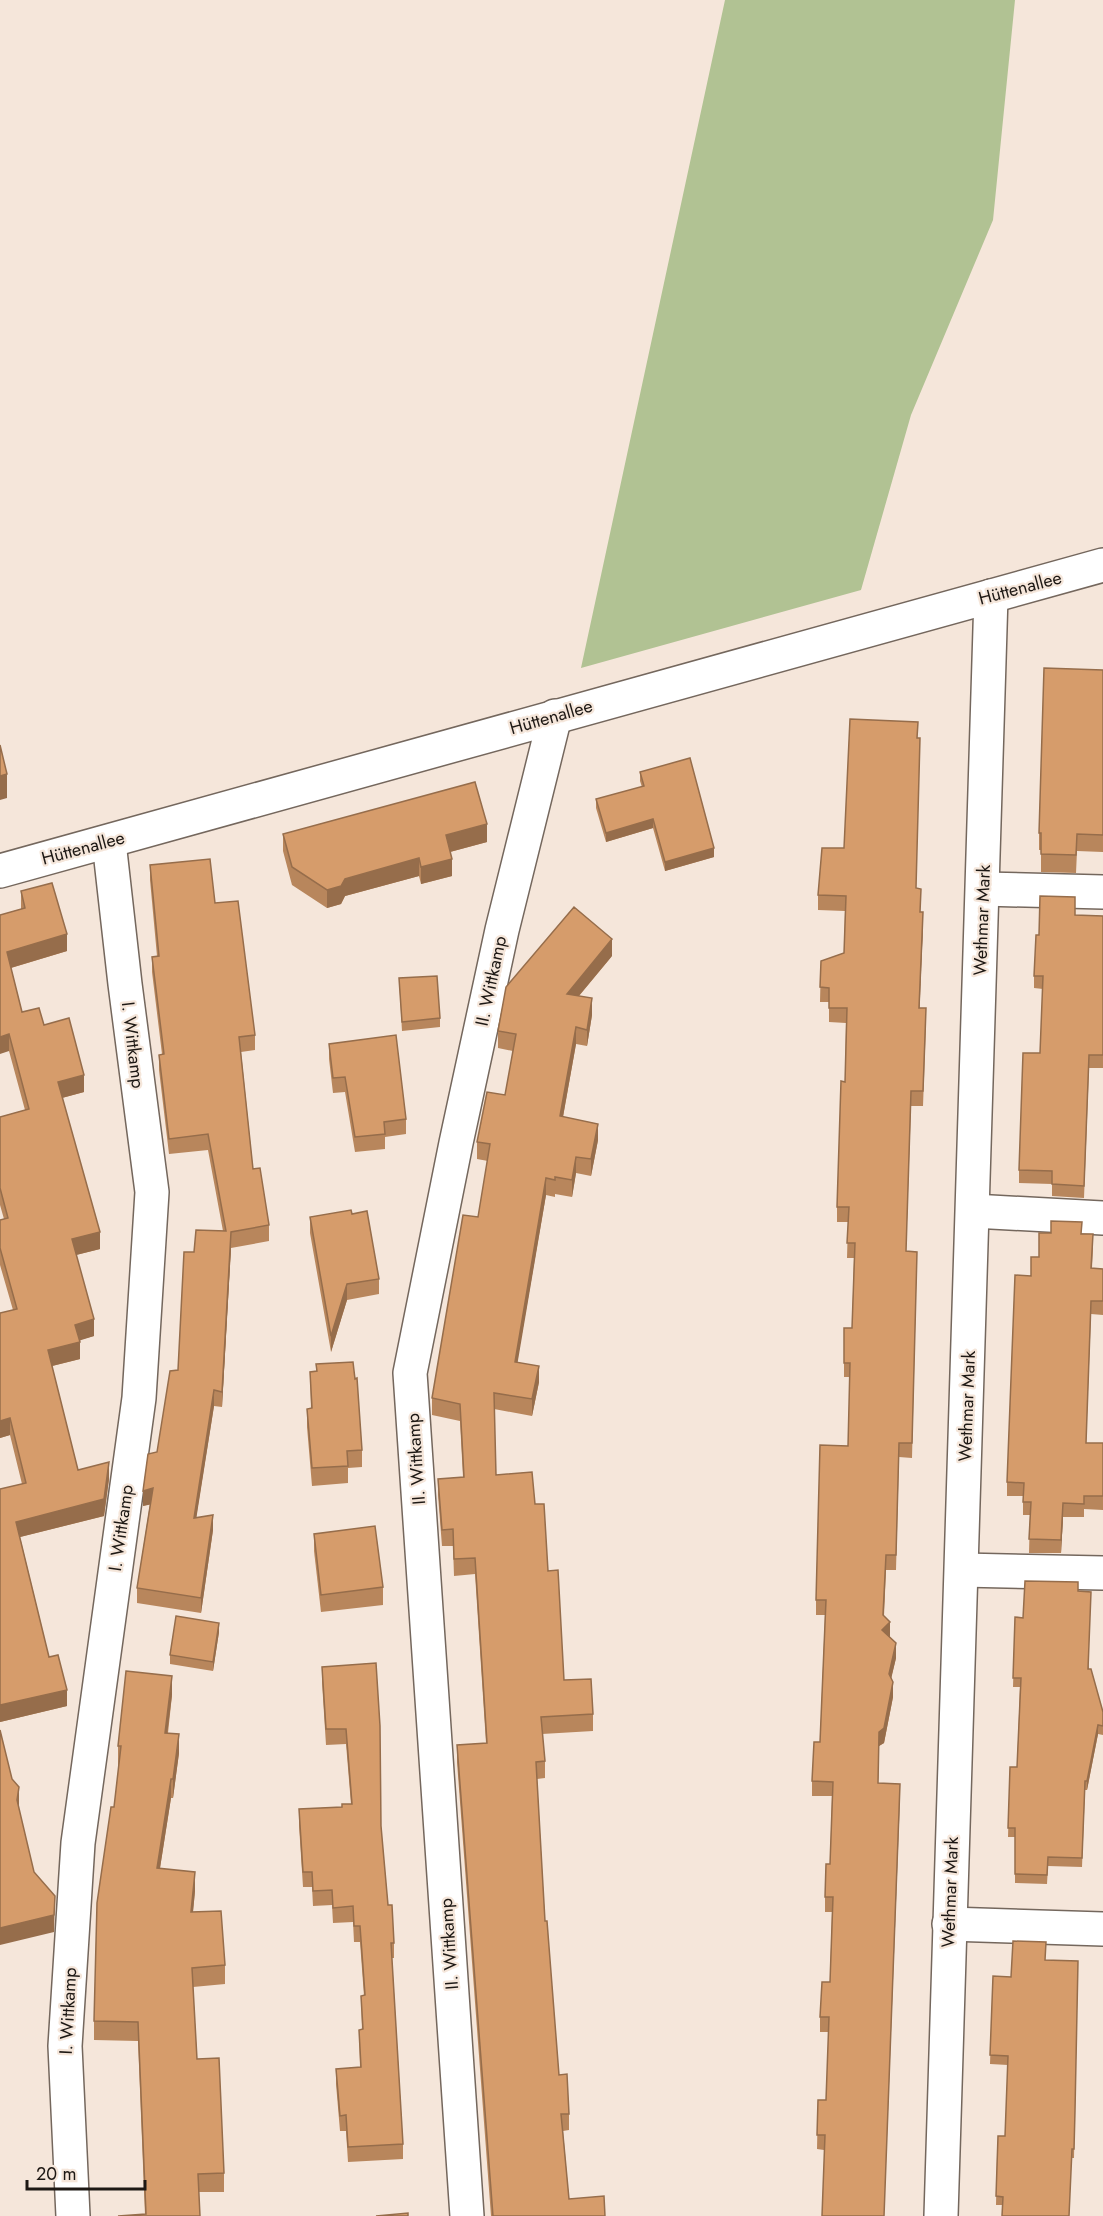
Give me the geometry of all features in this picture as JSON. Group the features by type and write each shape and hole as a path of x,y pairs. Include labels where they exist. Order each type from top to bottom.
{"street":[{"name":"Hüttenallee","path":"0,871 1103,565"},
{"name":"Wethmar Mark","path":"941,2216 991,596"},
{"name":"II. Wittkamp","path":"467,2216 410,1372 502,930 555,716"},
{"name":"I. Wittkamp","path":"73,2216 65,2046 78,1843 139,1398 152,1192 109,842"},
{"path":"983,889 1103,892"},
{"path":"973,1210 1103,1218"},
{"path":"962,1570 1103,1573"},
{"path":"949,1924 1103,1929"}],"green space":[{"path":"725,0 1015,0 993,220 911,415 861,590 581,668"}],"building":[{"path":"1044,668 1103,670 1103,835 1077,834 1076,855 1041,854 1041,833 1039,833"},
{"path":"850,719 918,722 917,738 920,738 916,888 921,889 920,912 923,912 919,1008 926,1008 923,1091 911,1091 906,1251 917,1252 912,1443 899,1443 896,1555 886,1555 883,1615 890,1622 882,1630 896,1643 889,1674 893,1682 884,1728 879,1732 878,1783 900,1784 884,2216 822,2216 825,2135 817,2135 818,2100 826,2100 829,2017 820,2017 822,1982 830,1982 833,1897 825,1897 826,1864 830,1864 833,1782 812,1781 814,1742 820,1742 826,1600 816,1600 820,1445 848,1446 850,1363 844,1363 844,1328 852,1328 855,1243 847,1243 849,1207 837,1207 841,1081 845,1082 847,1008 829,1008 829,988 820,987 821,961 844,953 846,896 818,895 822,848 844,848"},
{"path":"0,745 7,774 0,776"},
{"path":"690,758 714,848 665,862 653,819 606,833 596,799 644,786 640,772"},
{"path":"475,782 487,824 446,835 452,859 421,867 419,858 345,879 341,886 327,890 292,867 283,834"},
{"path":"210,859 215,903 238,901 255,1035 239,1037 253,1169 260,1168 269,1225 231,1232 222,1392 214,1390 194,1518 213,1515 201,1598 137,1588 153,1488 143,1491 148,1454 157,1452 170,1371 178,1370 184,1252 194,1252 196,1230 226,1231 208,1134 169,1139 159,1055 164,1054 152,957 159,956 150,865"},
{"path":"52,883 67,934 7,952 22,1012 39,1008 44,1025 69,1018 84,1075 58,1082 100,1232 72,1239 94,1319 75,1325 80,1342 48,1350 78,1470 109,1462 104,1499 16,1522 49,1657 58,1655 67,1690 0,1705 0,1489 26,1483 10,1418 0,1421 0,1313 17,1309 0,1248 0,1220 8,1218 0,1188 0,1117 29,1109 9,1034 0,1037 0,915 25,908 21,891"},
{"path":"1040,896 1075,897 1075,915 1103,916 1103,1055 1089,1055 1084,1186 1052,1184 1052,1171 1019,1170 1023,1053 1040,1053 1043,976 1034,976 1036,935 1039,935"},
{"path":"574,907 612,939 567,994 592,998 587,1030 576,1027 560,1116 598,1124 591,1159 576,1157 572,1180 546,1178 515,1362 539,1366 532,1399 494,1393 496,1475 532,1472 535,1504 544,1504 548,1571 558,1570 564,1680 591,1679 593,1714 541,1717 545,1761 536,1762 545,1921 547,1921 559,2075 567,2074 569,2114 561,2114 569,2199 604,2196 605,2216 493,2216 457,1745 487,1743 475,1558 454,1559 453,1529 442,1530 438,1479 464,1477 460,1404 432,1398 463,1215 478,1217 490,1144 477,1142 487,1092 505,1095 516,1034 498,1031 506,987"},
{"path":"437,976 440,1018 402,1022 399,978"},
{"path":"396,1035 406,1119 384,1122 385,1134 355,1137 345,1077 333,1078 329,1044"},
{"path":"351,1210 352,1214 367,1211 379,1279 347,1284 331,1336 310,1217"},
{"path":"1051,1221 1082,1222 1081,1234 1093,1234 1091,1268 1103,1269 1103,1301 1091,1301 1086,1443 1103,1443 1103,1496 1084,1496 1084,1504 1063,1503 1061,1540 1029,1539 1031,1502 1023,1502 1024,1483 1007,1482 1015,1275 1031,1276 1031,1257 1039,1257 1039,1233 1051,1233"},
{"path":"353,1362 355,1379 357,1378 362,1450 347,1451 348,1466 312,1468 307,1409 312,1408 310,1372 317,1371 316,1364"},
{"path":"375,1526 383,1587 321,1595 314,1534"},
{"path":"1025,1581 1078,1582 1078,1591 1091,1592 1088,1669 1091,1669 1103,1712 1103,1726 1098,1725 1087,1781 1085,1781 1082,1858 1048,1857 1047,1875 1015,1874 1015,1828 1008,1828 1010,1767 1017,1767 1021,1678 1013,1678 1015,1617 1023,1618"},
{"path":"176,1616 219,1623 213,1662 170,1655"},
{"path":"376,1663 380,1726 381,1826 388,1905 392,1905 394,1943 391,1943 403,2144 348,2147 346,2115 340,2116 336,2069 361,2067 359,2030 363,2029 361,1996 365,1995 360,1926 354,1926 353,1906 333,1908 332,1890 313,1891 312,1872 303,1872 299,1809 342,1807 342,1804 352,1804 346,1729 326,1729 322,1667"},
{"path":"126,1671 172,1676 165,1733 179,1734 157,1868 195,1872 191,1912 221,1911 225,1965 192,1968 197,2059 219,2058 224,2173 198,2174 200,2216 118,2216 146,2214 138,2022 94,2021 97,1903 111,1807 114,1807"},
{"path":"0,1730 12,1779 19,1787 17,1800 34,1872 55,1896 54,1915 0,1928"},
{"path":"1013,1941 1046,1942 1045,1960 1078,1961 1074,2149 1072,2149 1069,2216 1002,2216 1003,2197 996,2196 998,2136 1005,2136 1008,2056 990,2055 993,1976 1011,1977"},
{"path":"408,2213 408,2216 376,2216"}]}
